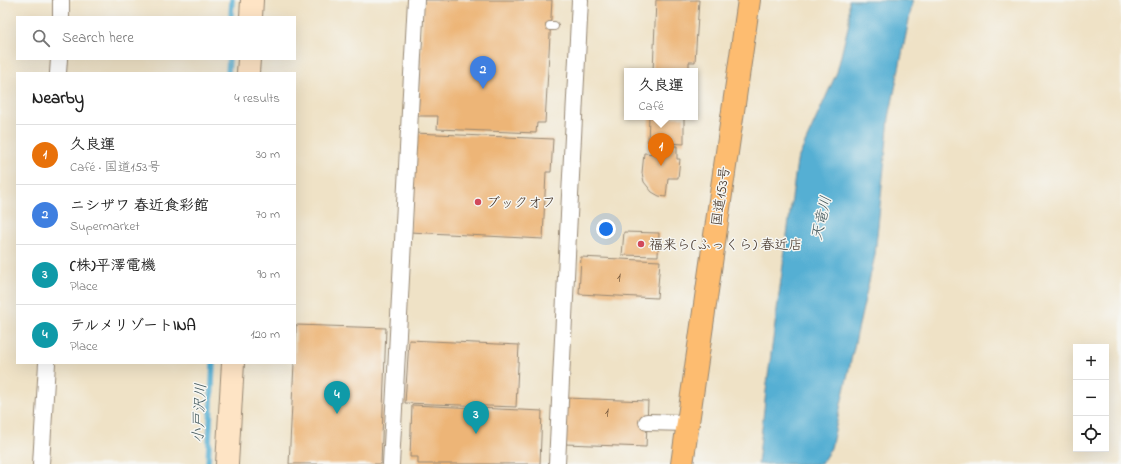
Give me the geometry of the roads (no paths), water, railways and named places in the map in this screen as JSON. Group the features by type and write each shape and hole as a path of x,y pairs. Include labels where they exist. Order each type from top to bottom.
{"highway":[{"name":"国道153号","path":"682,464 749,0"}],"street":[{"path":"60,16 61,0"},
{"path":"251,16 252,0"},
{"path":"391,464 416,0"},
{"path":"557,464 565,300 571,220 580,0"},
{"path":"58,72 59,60"},
{"path":"248,60 248,72"},
{"path":"41,464 47,364"},
{"path":"227,464 233,364"},
{"path":"647,422 688,423"}],"water":[{"name":"天竜川","path":"849,0 913,0 889,118 875,255 831,448 821,464 758,464 766,391 797,161 837,72 849,23"}],"waterway":[{"name":"小戸沢川","path":"231,16 232,0"},
{"name":"小戸沢川","path":"228,72 229,60"},
{"name":"小戸沢川","path":"208,464 213,364"}],"place":[{"name":"ニシザワ 春近食彩館","path":"483,89"},
{"name":"久良運","path":"661,166"},
{"name":"ブックオフ","path":"478,202"},
{"name":"福来ら(ふっくら) 春近店","path":"641,244"},
{"name":"テルメリゾートINA","path":"337,414"},
{"name":"(株)平澤電機","path":"476,434"}]}
